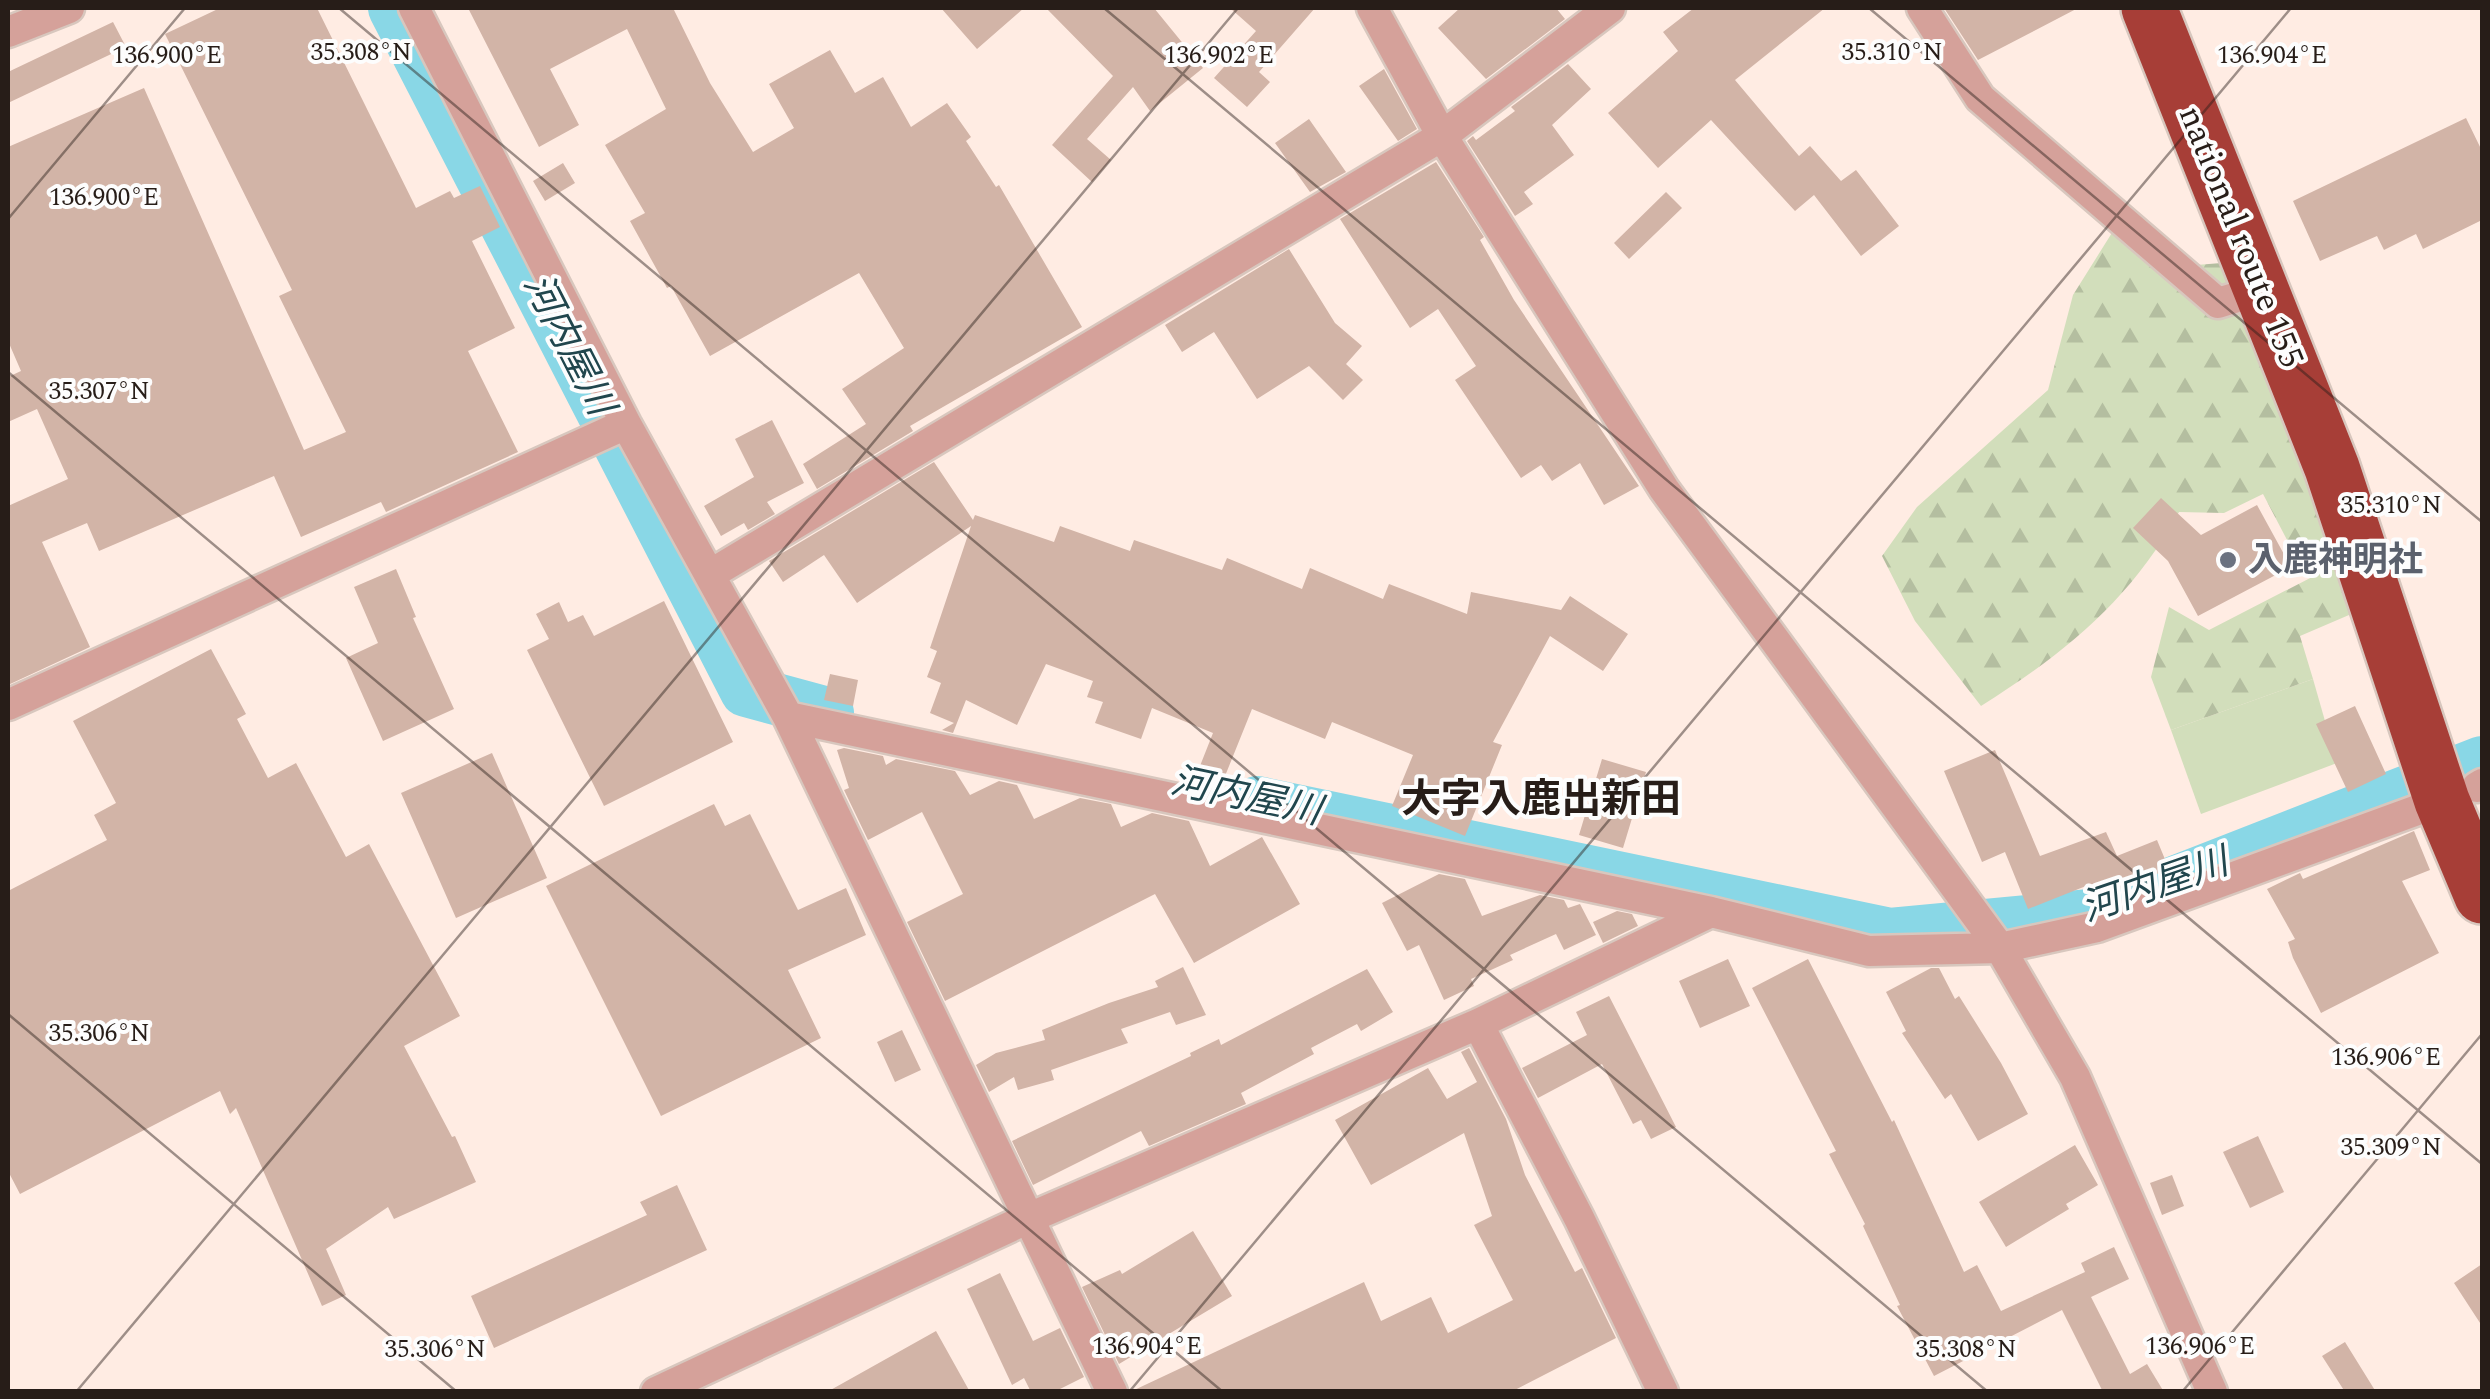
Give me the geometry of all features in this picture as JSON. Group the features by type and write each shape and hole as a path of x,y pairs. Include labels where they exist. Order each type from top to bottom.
{"highway":[{"name":"national route 155","path":"2148,8 2412,670 2471,793 2482,896"}],"street":[{"path":"8,32 69,8"},
{"path":"414,8 626,424 788,717 1112,1392"},
{"path":"1372,8 1442,136 1664,489 2000,948 2075,1078 2212,1392"},
{"path":"711,574 1442,136 1610,8"},
{"path":"1922,8 1980,98 2218,303 2263,289"},
{"path":"8,705 626,424"},
{"path":"788,717 1710,912 1868,951 2000,948 2097,927 2471,793"},
{"path":"656,1392 1029,1218 1478,1024 1710,912"},
{"path":"1478,1024 1579,1218 1663,1392"}],"green space":[{"path":"2115,228 2171,267 2234,262 2339,535 2296,557 2263,494 2224,513 2179,512 2160,544 2117,599 2068,645 1981,706 1915,621 1882,556 1917,507 2048,390 2073,295"},
{"path":"2347,559 2363,609 2300,636 2313,679 2171,730 2151,677 2169,607 2209,630"},
{"path":"2313,679 2337,763 2201,814 2171,730"}],"building":[{"path":"220,8 317,8 416,208 450,191 454,198 480,186 500,227 472,241 515,328 468,351 518,452 386,512 381,502 301,537 274,476 99,551 87,523 42,542 90,647 8,685 8,506 68,479 37,409 8,422 8,377 21,371 8,341 8,147 144,88 304,450 346,432 279,296 292,290 165,34"},
{"path":"468,8 673,8 710,83 753,152 794,128 769,84 830,50 855,93 883,77 911,127 947,103 971,137 966,141 996,187 999,185 1082,327 910,426 913,431 817,489 803,464 866,424 842,389 904,348 859,273 710,356 630,221 645,213 605,145 666,109 627,29 550,69 579,125 539,147"},
{"path":"941,8 1024,8 977,49"},
{"path":"1046,8 1154,8 1203,68 1150,111 1133,87 1087,139 1111,160 1092,182 1052,145 1113,76"},
{"path":"1230,8 1315,8 1259,72 1270,82 1247,107 1214,78 1256,31"},
{"path":"1460,8 1556,8 1565,19 1486,79 1438,28"},
{"path":"1694,8 1825,8 1735,80 1799,156 1810,146 1841,181 1856,170 1899,226 1861,256 1814,195 1795,211 1711,120 1658,168 1608,113 1678,51 1663,32"},
{"path":"1944,8 2078,8 1978,60"},
{"path":"113,22 126,47 8,103 8,72"},
{"path":"1568,64 1591,89 1552,125 1574,155 1524,192 1533,204 1515,216 1467,141 1473,136 1476,140 1515,111 1511,107"},
{"path":"1384,69 1417,129 1398,141 1359,86"},
{"path":"2466,118 2482,151 2482,220 2423,249 2416,234 2384,250 2377,236 2320,261 2293,201"},
{"path":"1309,119 1346,172 1310,192 1275,143"},
{"path":"1436,162 1484,237 1480,240 1514,300 1639,486 1604,505 1580,463 1552,481 1541,465 1521,478 1455,380 1476,366 1438,309 1410,328 1340,219"},
{"path":"563,163 575,183 545,201 533,181"},
{"path":"1666,192 1682,208 1629,259 1614,243"},
{"path":"1289,249 1335,323 1362,346 1346,364 1363,380 1343,400 1309,366 1257,399 1214,332 1182,352 1165,325"},
{"path":"772,420 804,483 767,502 775,514 748,530 744,523 721,536 704,506 754,477 735,439"},
{"path":"934,462 973,520 975,515 1054,542 1060,526 1130,551 1134,540 1222,570 1227,558 1302,589 1310,568 1383,599 1389,584 1467,614 1471,592 1561,610 1570,596 1628,634 1603,671 1550,636 1493,742 1502,745 1465,836 1392,806 1413,755 1332,722 1325,739 1252,709 1223,781 1198,771 1213,733 1152,708 1141,739 1095,723 1103,702 1087,697 1093,681 1046,664 1017,725 966,700 953,733 942,730 954,723 930,713 941,683 927,677 937,651 930,648 971,526 857,603 824,555 783,582 769,561"},
{"name":"入鹿神明社","path":"2161,498 2201,535 2257,505 2291,567 2198,616 2168,561 2133,528"},
{"path":"396,569 416,617 413,618 454,709 383,741 346,658 378,643 354,587"},
{"path":"664,601 733,742 604,806 527,650 549,639 536,614 559,602 568,622 583,615 594,636"},
{"path":"211,649 246,714 237,719 268,778 296,763 346,857 369,844 460,1016 404,1046 476,1182 394,1219 388,1207 326,1249 346,1295 322,1306 236,1108 230,1114 220,1091 20,1194 8,1171 8,891 107,840 94,815 116,803 73,721"},
{"path":"830,674 858,680 853,706 824,700"},
{"path":"2355,706 2386,774 2348,792 2316,724"},
{"path":"837,750 883,756 886,765 896,759 955,771 970,795 999,781 1017,785 1034,819 1080,798 1111,804 1121,827 1152,813 1189,821 1210,866 1262,837 1300,904 1194,963 1155,894 945,1001 907,922 963,894 922,812 868,840 844,790 849,788"},
{"path":"1995,750 2040,856 2106,832 2117,856 2157,840 2169,869 2097,899 2091,884 2028,909 2005,852 1982,862 1944,771"},
{"path":"492,753 547,878 456,918 401,793"},
{"path":"1602,759 1646,772 1623,848 1579,835"},
{"path":"714,804 725,826 750,814 798,910 846,888 866,935 788,970 821,1038 661,1116 546,886"},
{"path":"2414,831 2430,870 2402,881 2439,953 2321,1013 2293,958 2288,942 2295,939 2267,889 2300,873 2303,879"},
{"path":"1439,874 1465,879 1482,916 1540,895 1564,900 1568,908 1580,904 1596,935 1564,950 1556,934 1510,955 1513,960 1471,979 1474,986 1444,1000 1419,945 1407,951 1382,903"},
{"path":"1617,911 1632,914 1638,926 1603,943 1593,922"},
{"path":"1728,959 1750,1006 1700,1028 1679,981"},
{"path":"1808,959 1894,1120 1964,1272 1977,1265 2001,1311 2085,1272 2081,1263 2114,1247 2129,1279 2091,1297 2130,1374 2147,1364 2164,1392 2103,1392 2062,1310 1934,1376 1897,1306 1900,1305 1865,1224 1829,1154 1836,1151 1752,988"},
{"path":"1183,967 1206,1015 1176,1025 1170,1012 1121,1029 1128,1043 1051,1070 1054,1080 1018,1090 1014,1077 989,1092 976,1065 996,1053 1045,1040 1042,1030 1158,987 1155,981"},
{"path":"1931,968 1939,968 1955,999 1959,996 2028,1114 1978,1141 1951,1094 1945,1099 1902,1033 1906,1031 1886,992"},
{"path":"1367,969 1393,1012 1361,1031 1357,1024 1311,1048 1314,1054 1241,1093 1246,1104 1149,1146 1141,1131 1033,1185 1012,1141 1219,1039 1221,1045"},
{"path":"1609,996 1676,1127 1651,1139 1641,1120 1633,1124 1602,1064 1538,1098 1522,1068 1587,1035 1576,1012"},
{"path":"902,1030 921,1070 895,1082 877,1042"},
{"path":"1469,1048 1506,1119 1525,1175 1575,1272 1582,1268 1616,1338 1511,1392 1130,1392 1364,1282 1381,1321 1431,1297 1448,1333 1513,1300 1474,1225 1492,1216 1464,1133 1371,1185 1335,1120 1428,1068 1447,1099 1477,1082 1461,1052"},
{"path":"2258,1136 2284,1192 2250,1208 2223,1152"},
{"path":"2075,1145 2098,1185 2066,1204 2069,1209 2006,1247 1979,1202"},
{"path":"2172,1175 2184,1206 2162,1215 2150,1183"},
{"path":"677,1185 707,1250 494,1348 471,1296 647,1215 640,1202"},
{"path":"1193,1231 1232,1296 1119,1364 1082,1287 1120,1270 1122,1274"},
{"path":"2482,1264 2482,1326 2454,1283"},
{"path":"1000,1273 1033,1341 1060,1328 1084,1377 1054,1392 1031,1392 1024,1378 1012,1385 967,1289"},
{"path":"936,1331 970,1392 827,1392"},
{"path":"2345,1342 2376,1392 2345,1392 2322,1356"}],"waterway":[{"name":"河内屋川","path":"394,8 746,691 828,713"},
{"name":"河内屋川","path":"1257,802 1890,934 2090,915 2482,762"}],"place":[{"name":"入鹿神明社","path":"2228,560"}],"district":[{"name":"大字入鹿出新田","path":"1541,800"}]}
